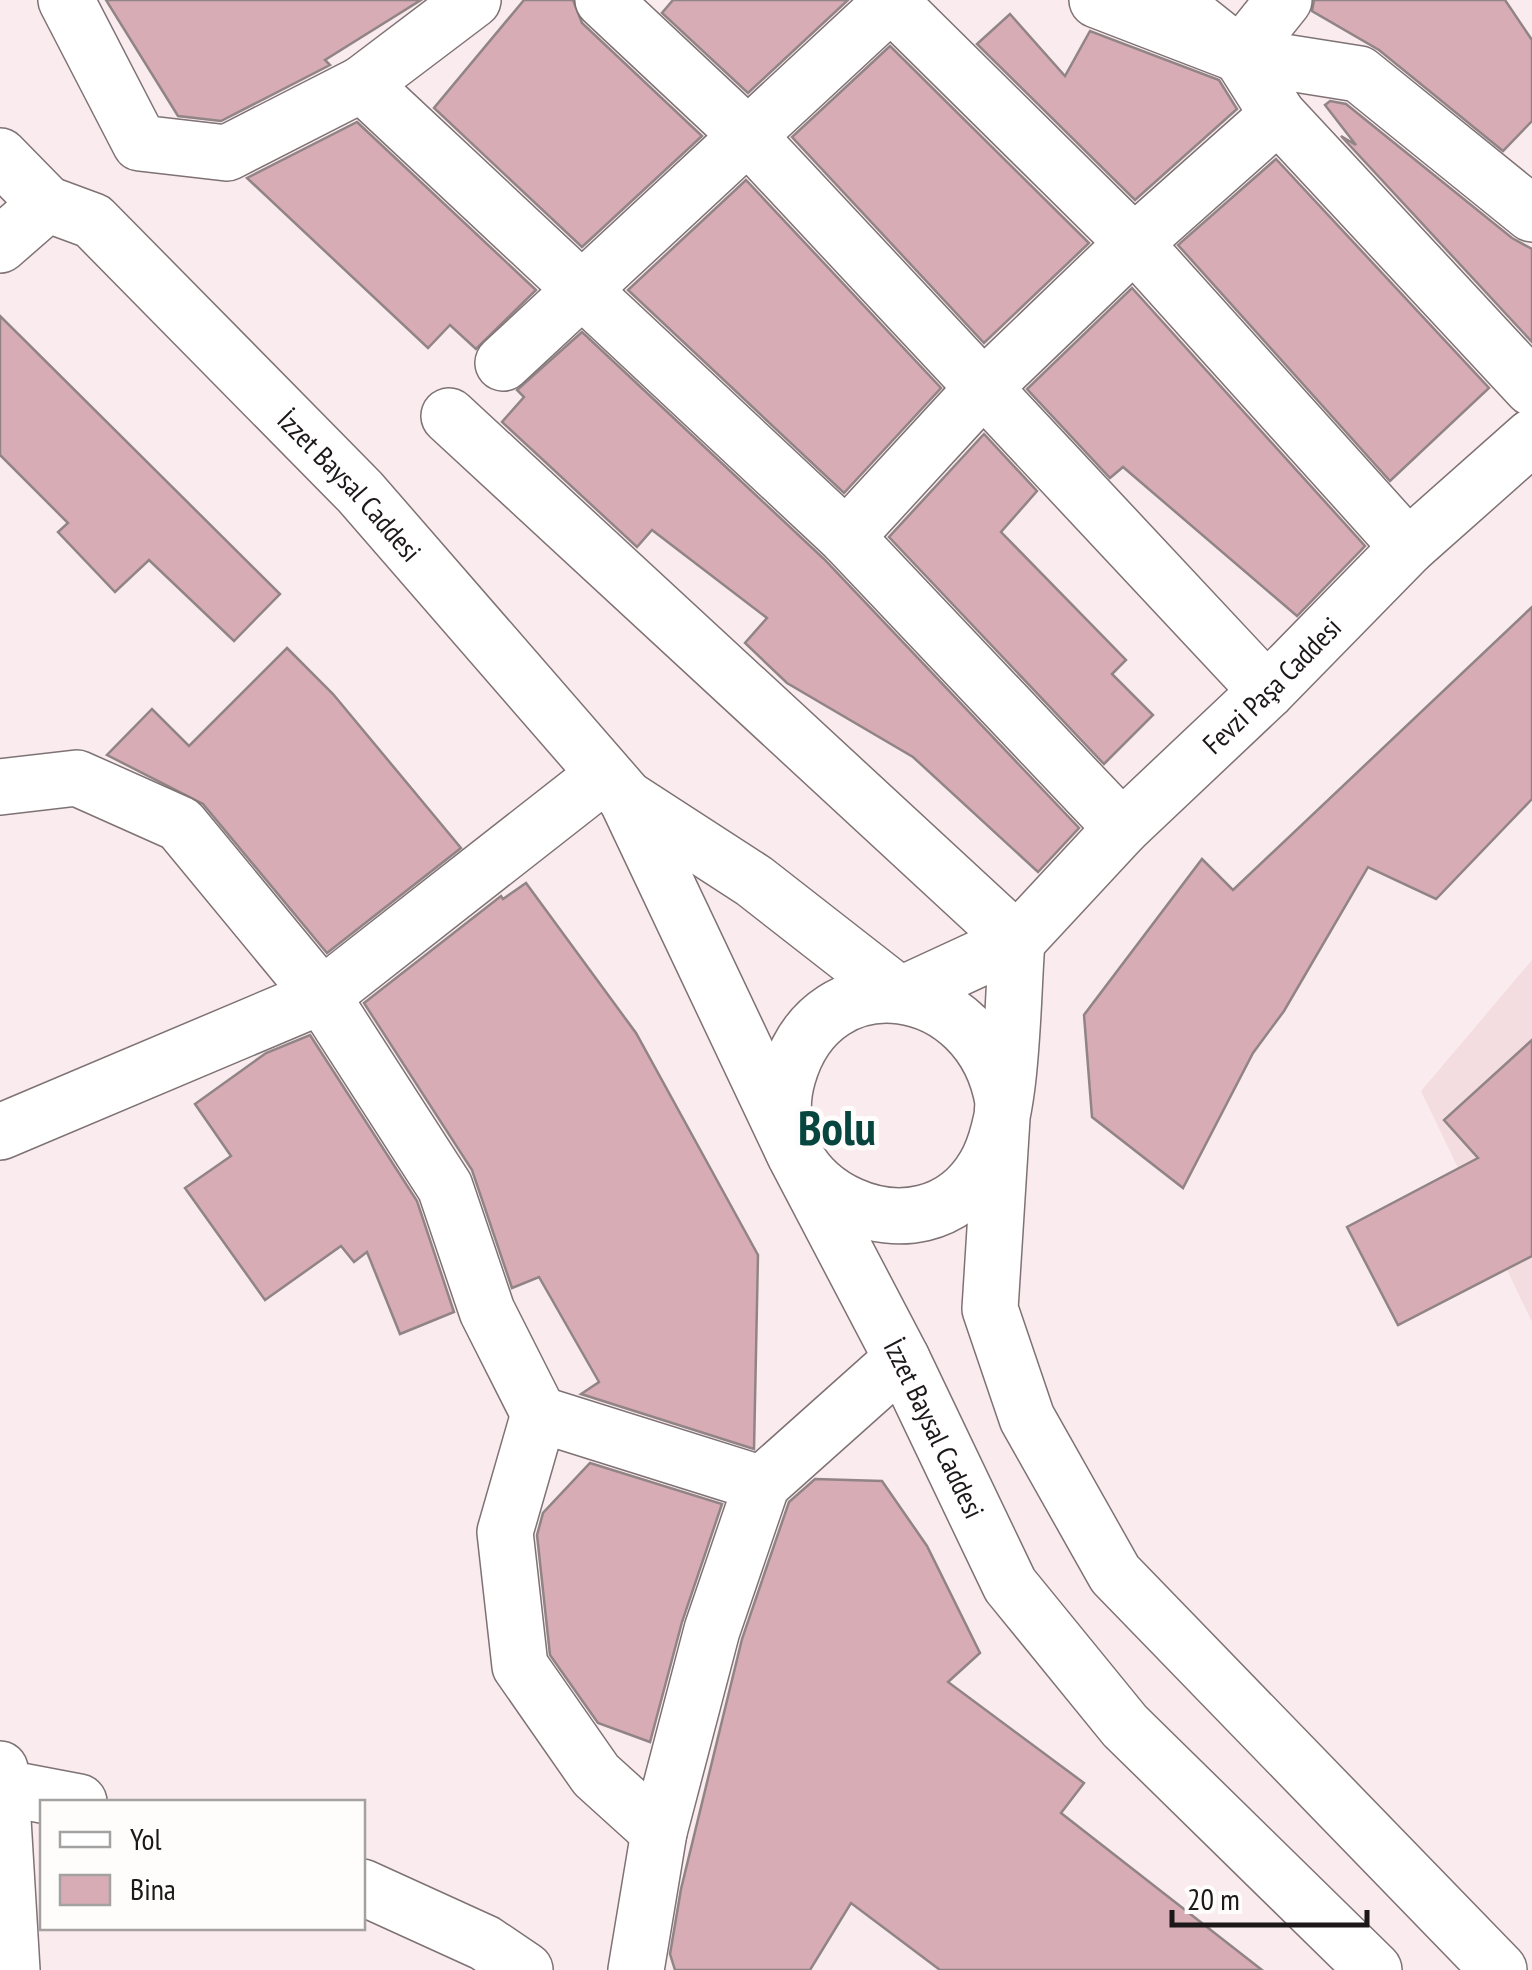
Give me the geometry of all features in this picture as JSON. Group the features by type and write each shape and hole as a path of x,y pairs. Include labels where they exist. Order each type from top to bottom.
{"street":[{"path":"66,0 140,143 228,152 362,84 473,0"},
{"path":"603,0 746,134 1266,691"},
{"path":"1097,0 1240,55 1359,74 1532,214"},
{"path":"1171,0 1240,55 1278,115 1532,388"},
{"path":"1240,55 1284,0"},
{"path":"503,363 891,1 1134,244 1408,546"},
{"path":"362,84 578,291 846,536 1122,828"},
{"path":"846,536 985,386 1134,244 1278,115"},
{"path":"0,156 47,204 0,245"},
{"name":"İzzet Baysal Caddesi","path":"47,204 93,221 360,492 615,786 754,881 900,995"},
{"path":"449,416 1017,942"},
{"name":"Fevzi Paşa Caddesi","path":"1017,942 1122,828 1266,691 1408,546 1532,437"},
{"path":"0,787 77,778 180,824 322,996 445,1188 487,1311 539,1414 505,1532 520,1666 596,1775 659,1832"},
{"path":"0,1132 322,996 615,786"},
{"name":"İzzet Baysal Caddesi","path":"615,786 1010,1585 1125,1726 1374,1970"},
{"path":"900,995 1017,942"},
{"path":"1017,942 1003,1102 1000,1133 984,1168 957,1195 924,1212 885,1216 848,1206 816,1186 794,1154 784,1124 784,1090 793,1059 811,1031 836,1010 866,998 900,995 932,1002 959,1018 982,1041 998,1070 1003,1102 990,1309 1027,1418 1115,1574 1499,1970"},
{"path":"636,1970 659,1832 712,1630 762,1484 902,1360"},
{"path":"539,1414 762,1484"},
{"path":"12,1970 1,1781 72,1800"},
{"path":"365,1888 485,1943 525,1970"}],"shaded area":[{"path":"1532,960 1532,1322 1421,1091"}],"building":[{"path":"106,0 421,0 325,60 330,65 221,121 178,116"},
{"path":"524,0 573,0 582,23 702,136 582,247 434,108"},
{"path":"673,0 848,0 748,93 662,13"},
{"path":"1314,0 1505,0 1532,40 1532,121 1503,151 1379,50 1312,11"},
{"path":"1010,14 1065,76 1090,31 1219,80 1237,109 1135,200 977,44"},
{"path":"890,46 1089,243 984,343 792,137"},
{"path":"1330,101 1346,104 1512,238 1532,249 1532,342 1341,136 1356,145 1325,105"},
{"path":"357,122 536,290 476,349 450,325 428,348 247,178"},
{"path":"1276,159 1489,388 1390,481 1178,245"},
{"path":"746,180 941,388 844,493 628,290"},
{"path":"1132,288 1365,546 1297,616 1123,467 1110,478 1027,389"},
{"path":"0,316 280,594 234,641 149,560 115,592 58,532 68,523 0,455"},
{"path":"582,332 824,559 1079,828 1038,872 913,757 787,683 745,643 767,618 652,530 637,547 502,422 524,397 517,390"},
{"path":"984,434 1037,491 1001,532 1126,660 1112,674 1153,715 1104,764 889,537"},
{"path":"1532,607 1532,799 1436,899 1368,867 1284,1011 1253,1053 1183,1188 1092,1117 1084,1015 1202,859 1233,890"},
{"path":"287,648 333,694 461,848 327,953 203,804 107,755 152,709 189,746"},
{"path":"526,883 636,1033 758,1255 754,1449 581,1394 599,1382 539,1277 512,1288 472,1170 364,1003 501,896 503,899"},
{"path":"310,1035 417,1201 454,1312 400,1334 367,1252 354,1262 341,1246 265,1300 185,1188 231,1156 195,1104 266,1053"},
{"path":"1532,1040 1532,1256 1398,1325 1347,1227 1478,1158 1444,1120"},
{"path":"590,1463 722,1504 682,1622 650,1742 598,1723 550,1655 537,1535 543,1513"},
{"path":"815,1479 882,1481 927,1546 980,1653 948,1682 1084,1783 1061,1813 1262,1970 940,1970 851,1903 810,1970 675,1970 670,1954 681,1889 742,1639 789,1502"}],"district":[{"name":"Bolu","path":"837,1127"}]}
